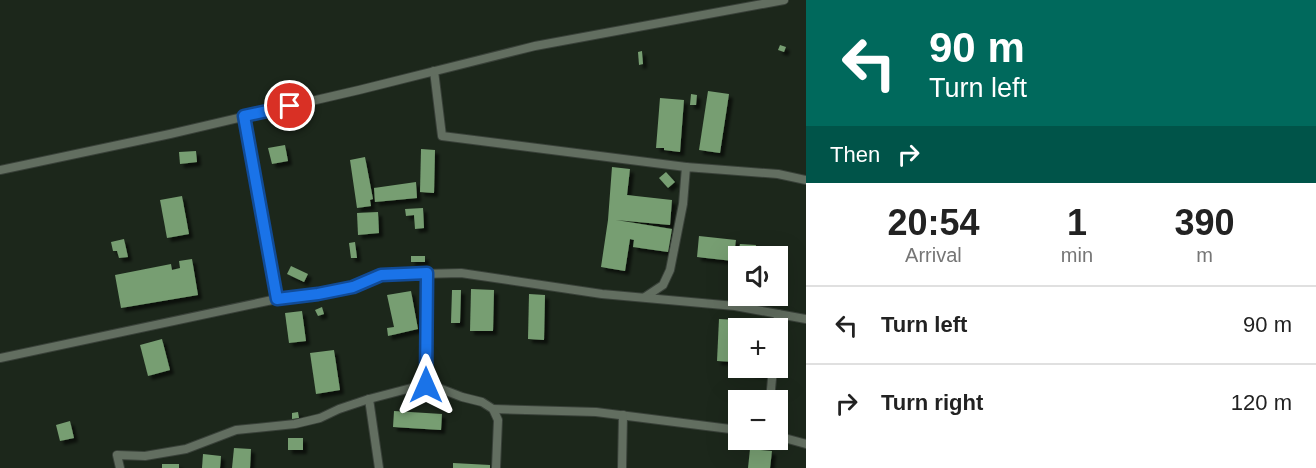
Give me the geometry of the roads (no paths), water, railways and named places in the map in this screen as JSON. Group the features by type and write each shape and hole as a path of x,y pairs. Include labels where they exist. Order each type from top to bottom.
{"street":[{"path":"0,170 244,116 535,45 784,0"},
{"path":"434,70 442,136 686,167 778,174 806,180"},
{"path":"244,116 277,299"},
{"path":"645,297 663,285 670,270 686,167"},
{"path":"426,385 427,273"},
{"path":"0,358 277,299 353,287 381,275 461,273 530,284 735,306 806,319"},
{"path":"778,314 778,318"},
{"path":"120,468 117,455 145,456 186,449 236,430 272,427 320,418 369,399 426,385 482,402 493,409 596,412 728,429"},
{"path":"369,399 379,468"},
{"path":"493,409 498,420 496,468"},
{"path":"622,468 623,415"},
{"path":"788,439 806,444"}]}
